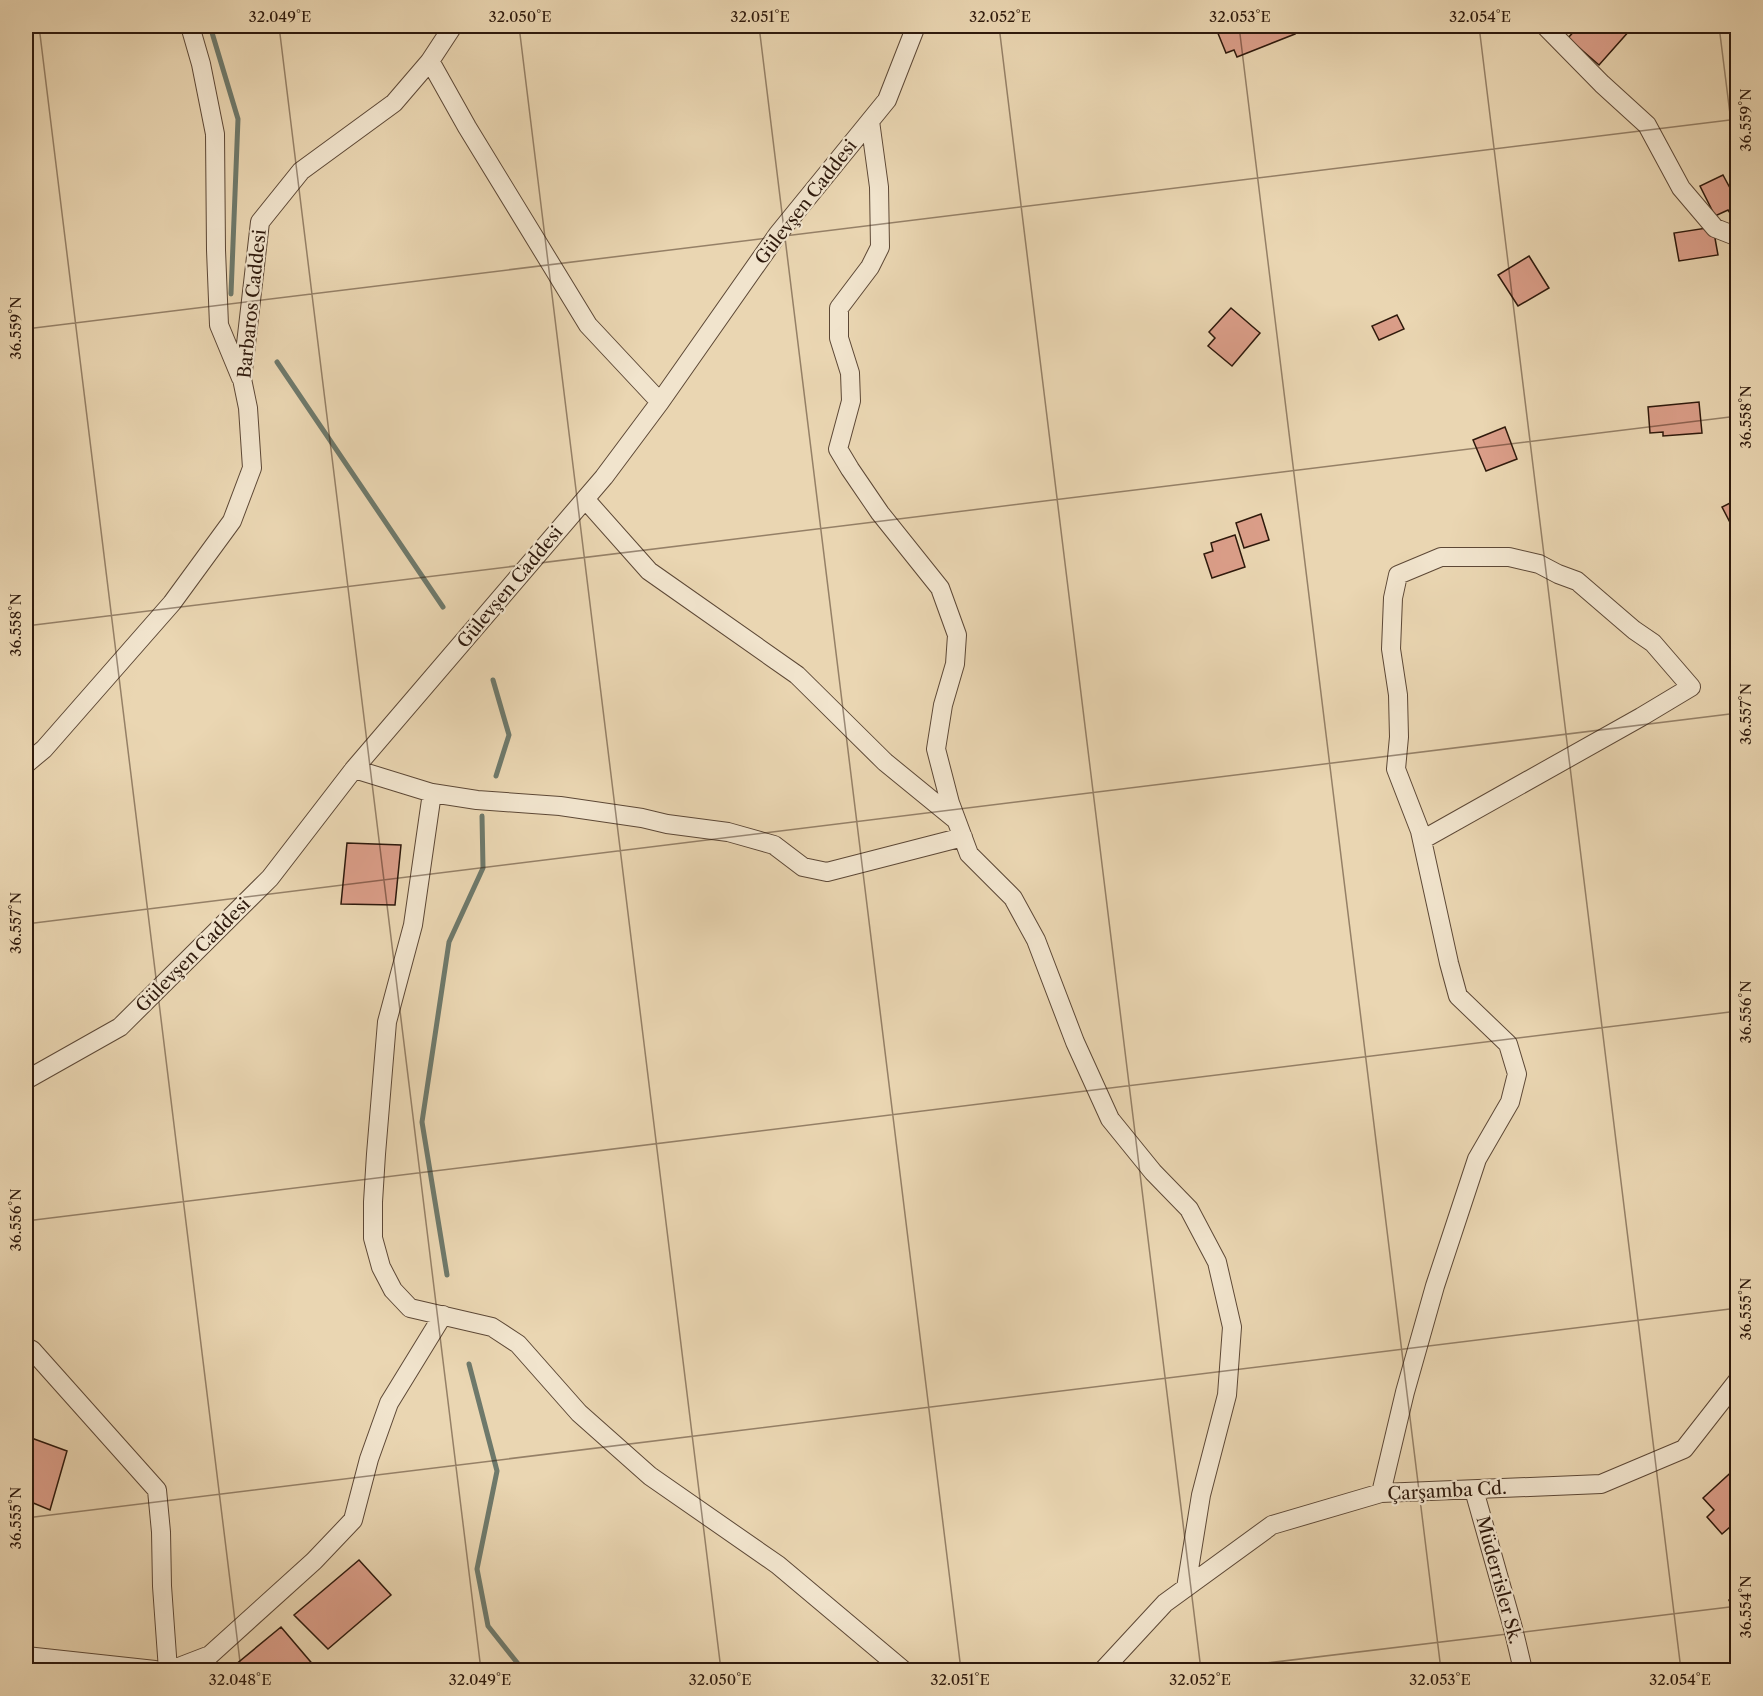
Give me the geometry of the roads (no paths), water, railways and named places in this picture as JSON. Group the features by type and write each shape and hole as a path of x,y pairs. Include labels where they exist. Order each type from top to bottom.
{"street":[{"path":"190,26 201,64 215,134 219,325 242,379"},
{"name":"Barbaros Caddesi","path":"26,764 44,749 172,603 232,522 252,468 248,408 242,379 260,222 301,171 394,103 430,61 453,26"},
{"name":"Gülevşen Caddesi","path":"26,1080 120,1027 270,878 354,769 604,477 660,402 778,234 887,100 916,26"},
{"path":"1545,26 1602,84 1647,125 1681,188 1715,228 1737,237"},
{"path":"430,61 467,127 588,325 660,402"},
{"path":"870,121 879,187 880,247 870,267 839,308 838,339 850,373 851,401 838,449 880,513 940,588 957,635 955,664 943,705 936,749 950,803 969,854 1014,898 1036,940 1075,1042 1110,1119 1152,1172 1189,1209 1217,1262 1232,1328 1227,1395 1201,1495 1186,1588"},
{"path":"585,499 649,571 797,675 885,762 960,828"},
{"path":"1382,1494 1405,1392 1435,1286 1477,1159 1510,1101 1517,1074 1508,1044 1458,996 1449,963 1420,831 1396,769 1400,737 1398,695 1391,650 1393,598 1398,575 1441,557 1509,556 1539,564 1577,581 1634,630 1653,643 1691,687 1422,840"},
{"path":"354,769 432,793 477,800 560,806 728,832 774,845 803,867 827,872 960,828"},
{"path":"432,793 413,925 387,1022 376,1154 373,1202 374,1238 381,1267 393,1290 410,1308 492,1327 518,1344 579,1413 650,1476 778,1565 903,1671"},
{"path":"26,1347 32,1350 158,1490 162,1586 170,1671 210,1655 314,1561 353,1520 369,1459 389,1403 443,1315"},
{"name":"Çarşamba Cd.","path":"1102,1671 1165,1603 1272,1525 1382,1494 1601,1484 1684,1449 1737,1380"},
{"name":"Müderrisler Sk.","path":"1474,1490 1513,1628 1519,1669"},
{"path":"26,1656 155,1671"}],"waterway":[{"path":"210,26 238,119 231,294"},
{"path":"277,362 443,607"},
{"path":"493,680 509,735 496,776"},
{"path":"447,1275 422,1122 449,942 483,868 482,816"},
{"path":"469,1364 497,1471 477,1569 488,1626 523,1670"}]}
